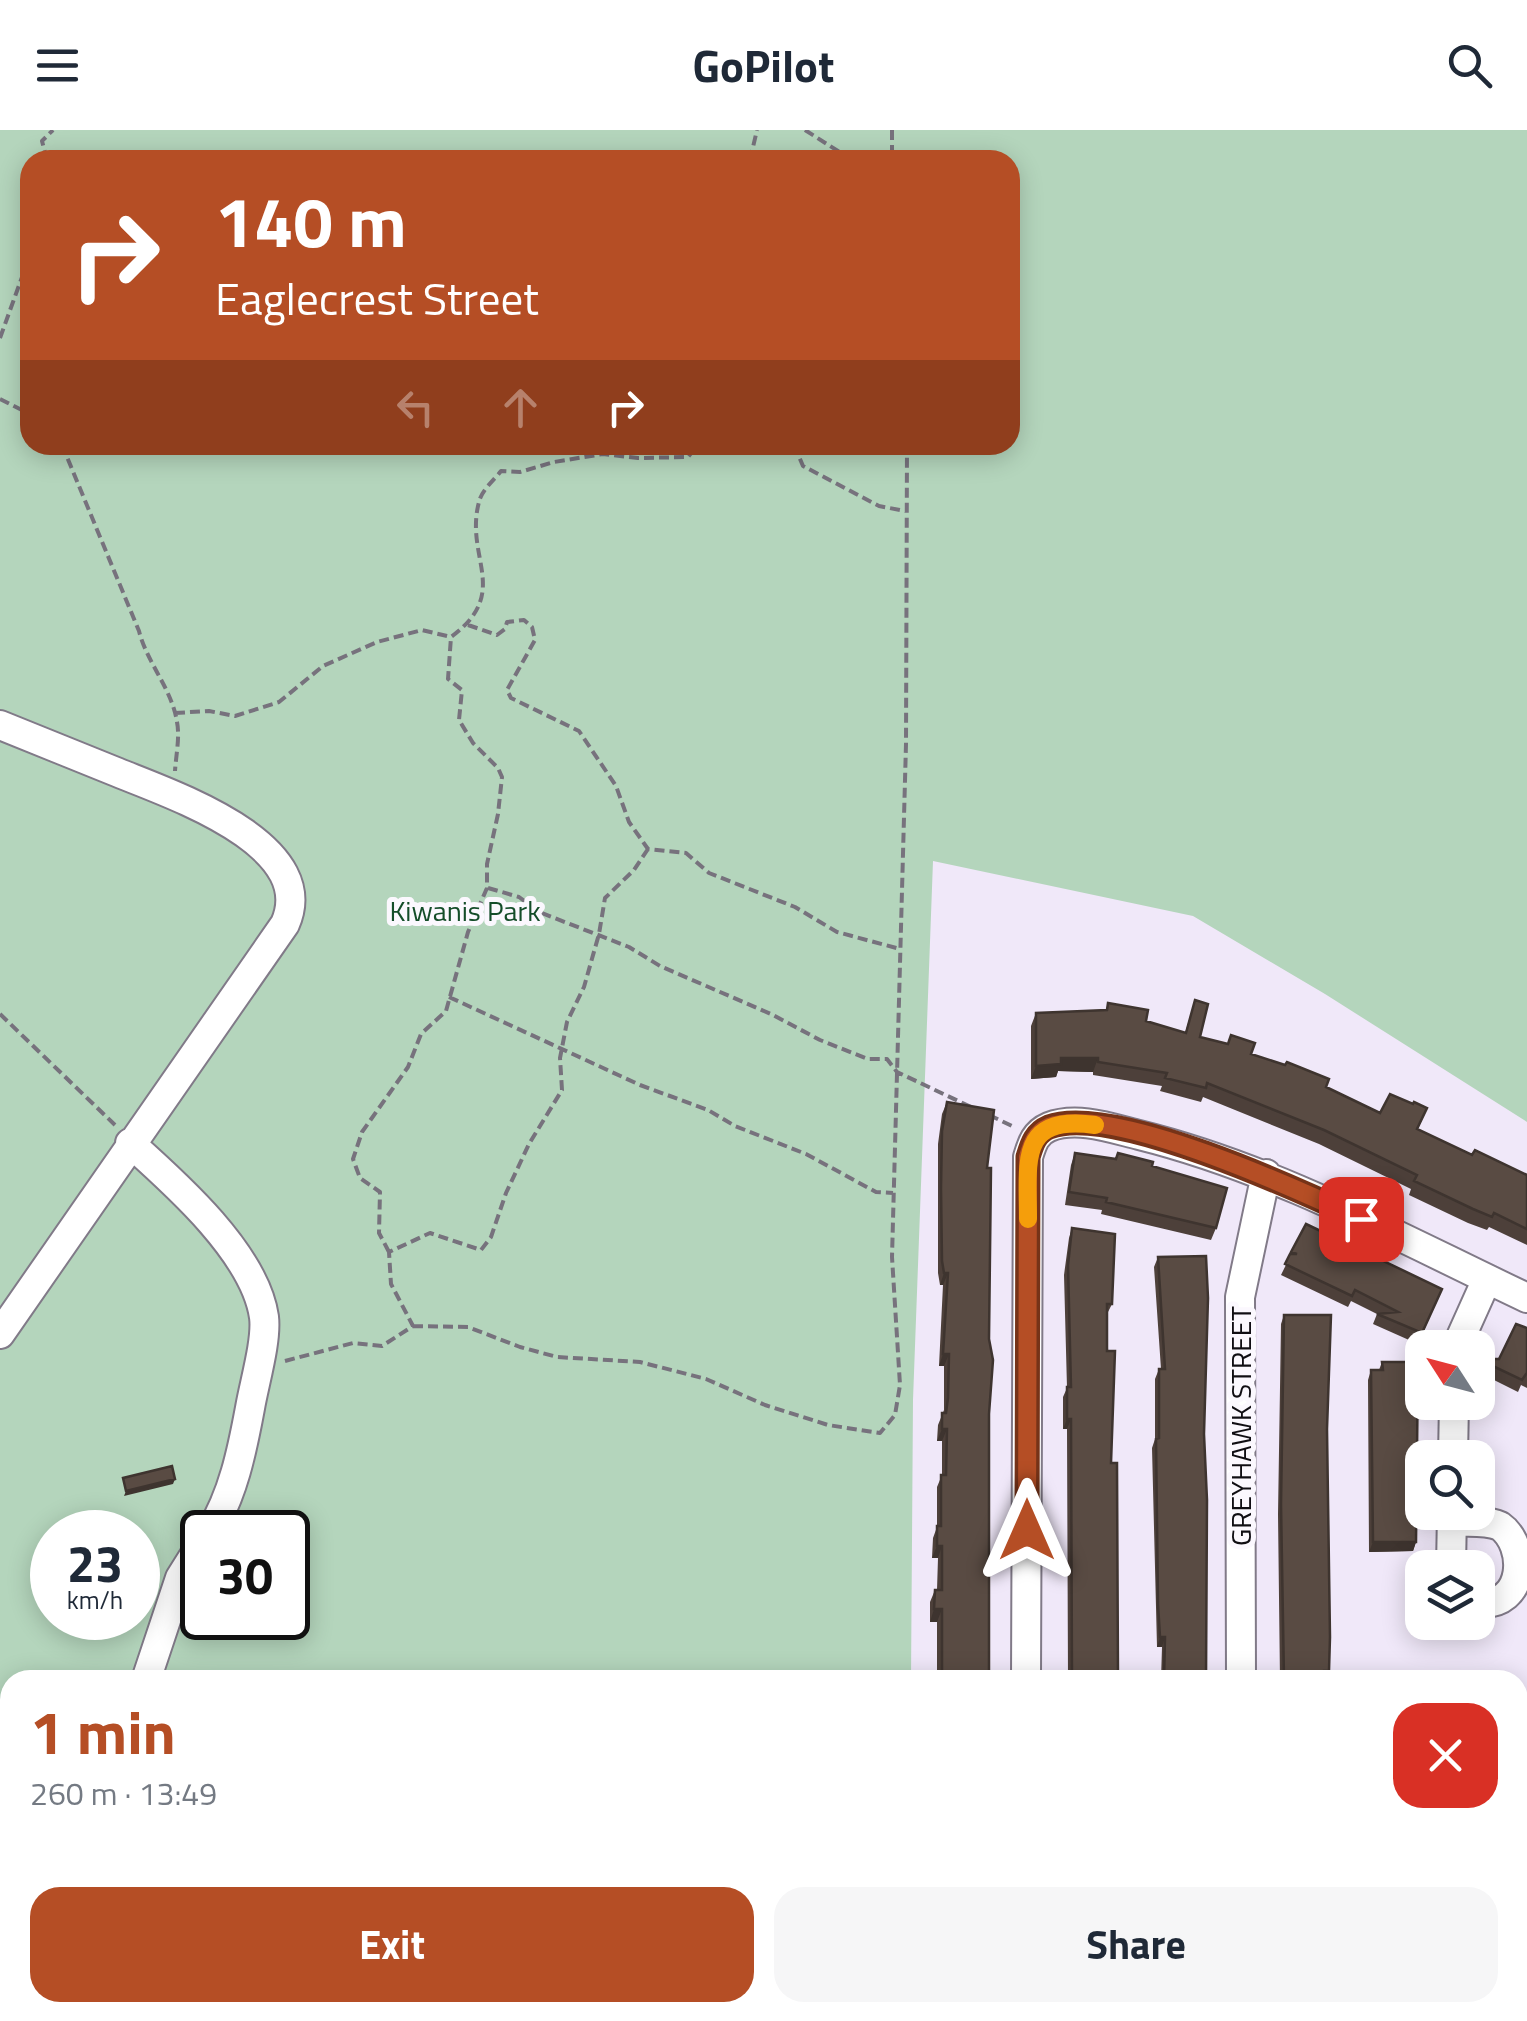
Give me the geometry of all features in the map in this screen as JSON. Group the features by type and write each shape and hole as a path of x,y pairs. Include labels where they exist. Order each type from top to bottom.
{"street":[{"path":"0,725 176,796 237,826 279,867 290,889 291,905 286,924 0,1334"},
{"path":"1026,1670 1028,1157 1035,1137 1047,1128 1074,1122 1109,1127 1266,1174 1527,1298"},
{"path":"130,1143 211,1222 252,1284 265,1321 243,1447 220,1510"},
{"name":"GREYHAWK STREET","path":"1241,1670 1240,1297 1266,1174"},
{"path":"1464,1330 1487,1279"},
{"path":"1495,1525 1513,1533 1524,1552 1525,1574 1513,1593 1495,1602"},
{"path":"149,1670 180,1578"}],"path":[{"path":"805,130 836,150"},
{"path":"0,338 20,282"},
{"path":"66,455 144,651 175,713 176,796"},
{"path":"175,713 209,711 236,716 279,702 323,666 377,642 422,630 451,637 468,625 485,589 476,527 479,498 501,471 520,472 597,455"},
{"path":"646,455 689,455"},
{"path":"798,455 803,466 879,506 907,512"},
{"path":"258,1366 353,1344 382,1346 414,1326 468,1327 557,1357 640,1362 706,1379 765,1406 828,1425 880,1432 894,1415 900,1385 892,1258 906,744 907,455"},
{"path":"468,625 497,635 508,622 524,620 532,628 535,640 507,690 511,698 579,731 616,786 628,822 648,849 686,853 709,873 794,907 838,932 900,948"},
{"path":"414,1326 390,1284 389,1252 379,1233 380,1192 360,1178 353,1159 362,1132 408,1066 421,1034 446,1011 468,932 487,888 487,864 502,777 459,720 462,690 448,679 451,637"},
{"path":"389,1252 430,1234 480,1250 491,1238 529,1144 562,1090 562,1047 567,1022 584,987 605,898 634,870 648,849"},
{"path":"487,888 519,897 539,912 599,934 820,1040 868,1059 887,1060 896,1072 1012,1126"},
{"path":"449,997 640,1085 708,1110 735,1126 806,1154 876,1192 893,1193"},
{"path":"0,1014 130,1143"}],"green space":[{"name":"Kiwanis Park","path":"0,130 1527,130 1527,1122 1193,916 933,861 913,1400 911,1670 0,1670"}],"building":[{"path":"1195,1000 1208,1004 1200,1037 1228,1044 1231,1035 1255,1043 1251,1054 1285,1065 1287,1062 1329,1079 1326,1087 1380,1113 1390,1094 1414,1102 1427,1108 1417,1129 1472,1155 1475,1150 1527,1175 1527,1229 1414,1181 1417,1175 1324,1130 1207,1083 1206,1088 1165,1078 1167,1073 1098,1062 1098,1058 1061,1058 1061,1064 1036,1066 1036,1013 1107,1010 1108,1003 1148,1010 1146,1021 1186,1033"},
{"path":"947,1102 994,1110 987,1168 991,1168 989,1339 993,1360 989,1414 989,1670 942,1670 942,1609 934,1609 935,1590 942,1590 942,1546 937,1546 937,1526 941,1526 941,1475 946,1475 947,1429 942,1429 942,1413 946,1413 948,1398 949,1354 943,1354 948,1273 944,1273 942,1261 942,1131"},
{"path":"1075,1153 1116,1159 1118,1153 1227,1188 1216,1228 1106,1202 1107,1198 1069,1192"},
{"path":"1306,1224 1442,1289 1423,1330 1415,1330 1377,1314 1398,1312 1355,1290 1352,1296 1285,1264 1290,1254 1297,1254 1291,1252"},
{"path":"1072,1228 1115,1234 1112,1304 1107,1304 1107,1351 1115,1351 1111,1463 1117,1463 1118,1670 1072,1670 1068,1265"},
{"path":"1206,1256 1206,1670 1164,1670 1165,1637 1160,1637 1156,1439 1159,1369 1165,1369 1158,1257"},
{"path":"1284,1315 1331,1315 1327,1429 1329,1670 1284,1670"},
{"path":"1516,1324 1527,1328 1527,1374 1522,1380 1495,1367 1495,1359 1499,1359"},
{"path":"1382,1362 1405,1362 1405,1420 1417,1420 1417,1440 1405,1440 1405,1530 1416,1530 1416,1542 1373,1542 1371,1370 1383,1370"},
{"path":"172,1466 175,1479 126,1491 123,1478"}],"slow traffic":[{"path":"1028,1219 1028,1157 1035,1137 1047,1128 1074,1122 1095,1125"}],"route":[{"path":"1027,1530 1028,1157 1035,1137 1047,1128 1074,1122 1109,1127 1266,1174 1361,1219"}]}
